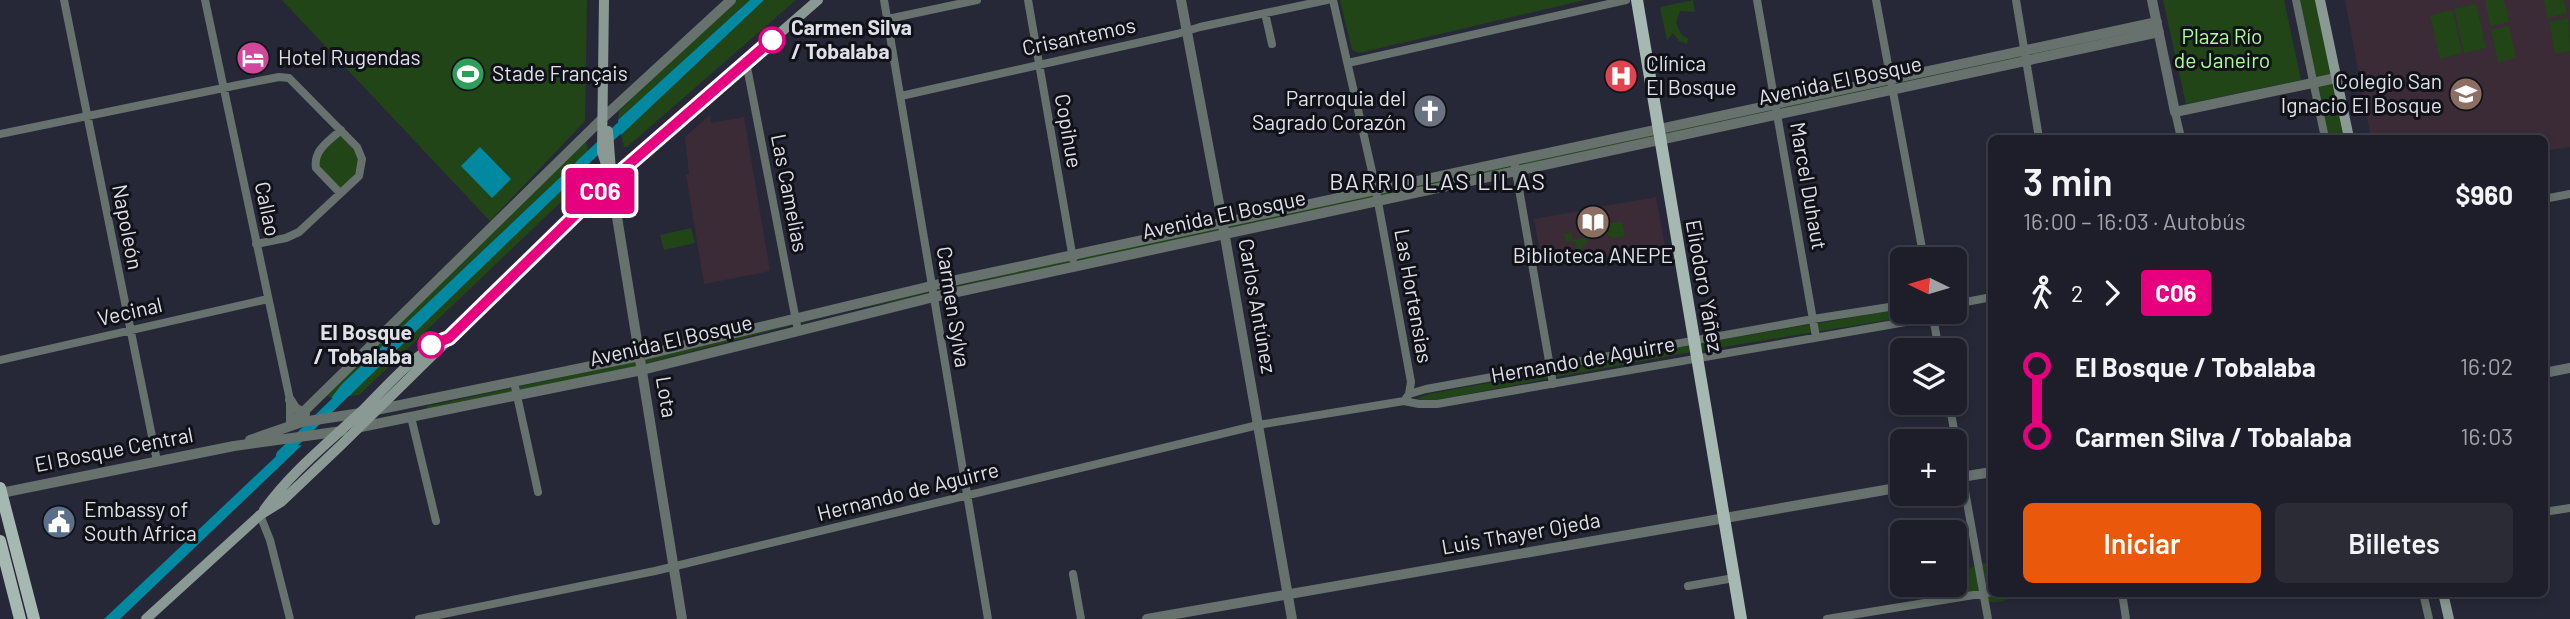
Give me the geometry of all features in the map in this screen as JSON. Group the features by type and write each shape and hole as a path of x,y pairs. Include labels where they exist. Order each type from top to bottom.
{"main road":[{"name":"Lota","path":"604,0 604,117 611,180"},
{"path":"146,619 260,515 281,502 611,180 818,0"},
{"name":"Eliodoro Yáñez","path":"1637,0 1741,619"},
{"path":"2320,0 2347,135"},
{"path":"260,515 278,490 336,432 431,345 449,338"},
{"path":"0,491 34,619"},
{"path":"0,541 20,619"},
{"path":"2445,597 2449,619"}],"street":[{"name":"Napoleón","path":"64,0 157,461"},
{"name":"Callao","path":"205,0 290,400 290,425"},
{"path":"290,400 313,414 604,117 731,0"},
{"name":"Carmen Sylva","path":"884,0 988,619"},
{"path":"888,19 977,0"},
{"name":"Copihue","path":"1028,0 1075,267"},
{"name":"Carlos Antúnez","path":"1181,0 1292,619"},
{"name":"Crisantemos","path":"901,96 1327,0"},
{"name":"Las Hortensias","path":"1333,0 1376,190 1411,382 1407,397"},
{"path":"1348,63 1626,0"},
{"name":"Marcel Duhaut","path":"1757,0 1816,337"},
{"path":"1876,0 1922,247"},
{"path":"2016,0 2038,135"},
{"path":"2152,0 2180,135"},
{"path":"2296,0 2324,135"},
{"path":"1265,13 1272,44"},
{"name":"Avenida El Bosque","path":"1891,84 2025,62 2158,27"},
{"name":"Avenida El Bosque","path":"359,413 640,356 932,286 1514,160 1660,134 1891,84 2023,50 2158,27"},
{"name":"Las Camelias","path":"746,62 798,331"},
{"path":"0,134 285,76 357,147 362,167 359,176 299,232 286,238 256,244"},
{"path":"2175,112 2336,78"},
{"path":"340,193 316,168 315,159 320,150 341,130"},
{"name":"Avenida El Bosque","path":"336,432 642,370 934,297 1517,172 1660,134"},
{"path":"1514,160 1553,384"},
{"name":"Lota","path":"611,180 682,619"},
{"path":"2548,198 2570,194"},
{"path":"1967,302 1988,298"},
{"name":"Vecinal","path":"0,360 268,299"},
{"name":"Hernando de Aguirre","path":"419,619 674,566 1258,425 1550,366 1890,307"},
{"name":"Hernando de Aguirre","path":"1407,397 1431,405 1893,324"},
{"path":"2548,372 2570,368"},
{"path":"514,382 538,492"},
{"path":"424,400 411,417 436,521"},
{"name":"El Bosque Central","path":"234,446 313,414 338,416 359,413"},
{"path":"272,441 290,425"},
{"name":"El Bosque Central","path":"0,491 234,446 336,432"},
{"path":"1967,476 1988,473"},
{"name":"Luis Thayer Ojeda","path":"1147,619 1890,489"},
{"path":"1965,506 1987,593 1988,619"},
{"path":"2548,511 2570,508"},
{"path":"260,515 270,540 290,619"},
{"path":"1073,574 1081,619"},
{"path":"1688,586 1734,578"},
{"path":"1827,619 1987,593"},
{"path":"2123,597 2126,619"},
{"path":"2424,597 2429,619"}],"shaded area":[{"name":"Colegio San Ignacio El Bosque","path":"2345,0 2570,0 2570,147 2548,151 2548,135 2370,135"},
{"path":"710,115 711,123 744,117 770,271 704,284 686,175 689,174 685,137"},
{"path":"1656,197 1665,247 1543,267 1534,219"}],"green space":[{"name":"Stade Français","path":"282,0 587,0 585,121 490,221"},
{"path":"733,0 750,0 618,120 619,111"},
{"path":"764,0 796,0 624,147 621,135"},
{"path":"1340,0 1585,0 1359,53 1352,50"},
{"path":"1693,0 1695,12 1680,11 1676,23 1681,34 1688,39 1687,44 1679,41 1673,33 1667,40 1660,7"},
{"name":"Plaza Río de Janeiro","path":"2163,0 2284,0 2301,80 2186,104"},
{"path":"2299,0 2316,0 2345,135 2326,135"},
{"path":"2485,0 2504,0 2509,22 2490,26"},
{"path":"2544,0 2564,0 2567,13 2548,18"},
{"path":"2476,4 2486,48 2464,53 2454,9"},
{"path":"2452,10 2462,53 2440,59 2430,15"},
{"path":"2568,18 2570,51 2555,54 2549,22"},
{"path":"2509,26 2516,58 2498,62 2491,30"},
{"path":"2144,29 2145,33 1920,78 941,293 860,308 1144,243"},
{"path":"340,134 353,149 358,162 354,175 340,190 318,166 321,151"},
{"path":"586,141 588,151 342,384 331,398 324,394"},
{"path":"590,163 592,172 359,395 349,396"},
{"path":"1622,222 1625,236 1613,238 1606,234 1591,237 1579,252 1580,257 1573,258 1572,252 1577,250 1575,241 1566,241 1564,234 1571,232 1573,240 1610,232 1609,223"},
{"path":"691,228 695,243 664,250 660,235"},
{"path":"1890,311 1890,320 1680,354 1430,401 1416,399 1429,394"},
{"path":"836,314 621,370 424,411 428,406 661,356"},
{"path":"1983,563 1988,564 1988,597 2010,597 1995,602 1967,592 1967,571"}],"water":[{"path":"750,0 764,0 621,135 618,120"},
{"path":"480,147 511,179 492,198 461,166"},
{"path":"588,151 590,163 349,396 331,398 342,384"},
{"path":"302,445 120,619 104,619 286,447"}],"waterway":[{"path":"580,165 628,120"},
{"path":"281,455 348,390"}],"bus line":[{"name":"C06","path":"431,345 449,338 611,180 772,40"}],"place":[{"name":"Carmen Silva / Tobalaba","path":"772,40"},
{"name":"Hotel Rugendas","path":"253,58"},
{"name":"Stade Français","path":"468,74"},
{"name":"Clínica El Bosque","path":"1621,76"},
{"name":"Colegio San Ignacio El Bosque","path":"2466,94"},
{"name":"Parroquia del Sagrado Corazón","path":"1430,111"},
{"name":"Biblioteca ANEPE","path":"1593,222"},
{"name":"El Bosque / Tobalaba","path":"431,345"},
{"name":"Embassy of South Africa","path":"59,522"}],"district":[{"name":"BARRIO LAS LILAS","path":"1438,182"}]}
